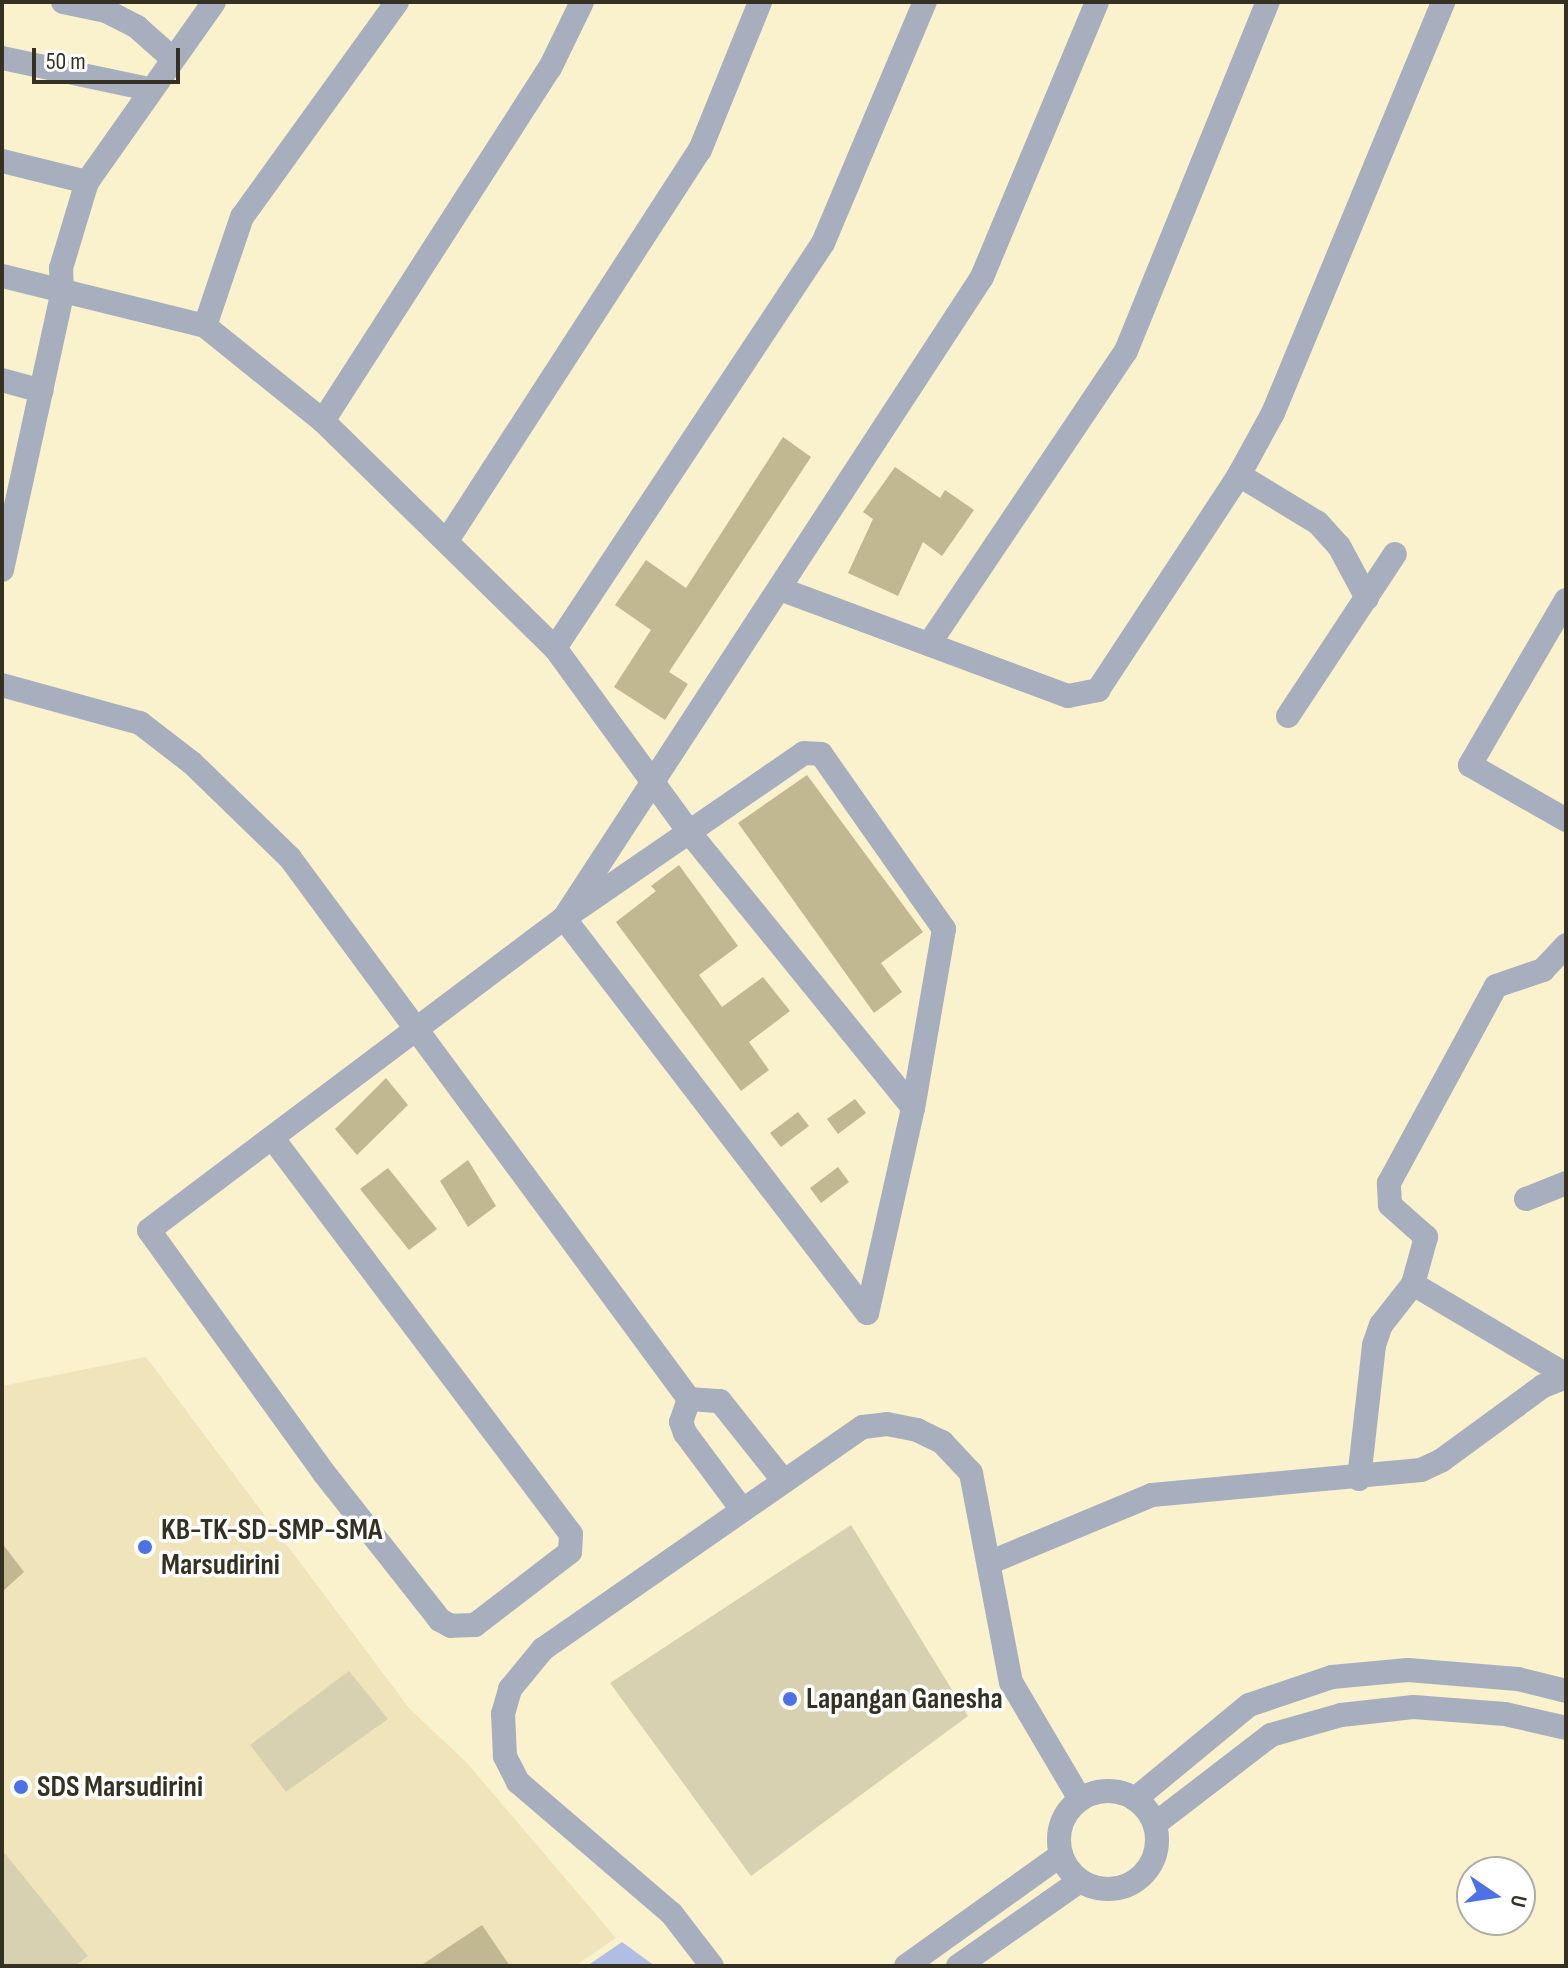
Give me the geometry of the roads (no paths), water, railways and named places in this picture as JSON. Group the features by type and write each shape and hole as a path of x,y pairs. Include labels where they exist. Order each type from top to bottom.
{"street":[{"path":"63,2 106,11 137,27 172,58"},
{"path":"2,570 11,494 42,391 62,294 61,268 87,182 149,89 214,2"},
{"path":"205,326 242,217 397,2"},
{"path":"323,421 453,226 563,46 582,2"},
{"path":"448,539 700,150 760,2"},
{"path":"555,648 823,243 925,2"},
{"path":"564,918 982,277 1097,2"},
{"path":"929,644 1126,351 1268,2"},
{"path":"780,589 1068,696 1098,690 1239,475 1273,413 1443,2"},
{"path":"2,58 149,89"},
{"path":"2,161 87,182"},
{"path":"2,276 62,294 205,326 323,421 448,539 555,648 689,832 913,1108"},
{"path":"2,380 42,391"},
{"path":"1239,475 1318,523 1339,546 1367,598"},
{"path":"1288,716 1395,554"},
{"path":"1566,600 1470,765 1566,820"},
{"path":"2,685 140,723 192,763 307,878 689,1399"},
{"path":"274,1140 571,1534 570,1552 475,1625 451,1626 440,1620 324,1473 149,1230 274,1140 564,918 804,753 821,754 944,929 913,1108 867,1313 564,918"},
{"path":"1359,1479 1374,1345 1381,1325 1413,1284 1426,1237 1390,1205 1389,1183 1496,986 1543,970 1566,945"},
{"path":"1526,1199 1566,1183"},
{"path":"1413,1284 1566,1376"},
{"path":"991,1562 1152,1495 1395,1476 1442,1460 1543,1386 1566,1376"},
{"path":"689,1399 720,1401 782,1479"},
{"path":"689,1399 681,1422 685,1433 741,1508"},
{"path":"712,1966 672,1914 518,1782 501,1735 510,1689 525,1666 782,1479 863,1427 887,1424 917,1430 942,1442 971,1473 991,1562 1011,1682 1080,1799"},
{"path":"1135,1799 1249,1705 1332,1677 1408,1670 1518,1679 1566,1691"},
{"path":"1155,1824 1271,1735 1341,1715 1414,1707 1505,1714 1566,1728"},
{"path":"1098,1791 1135,1799 1155,1824 1157,1844 1151,1864 1138,1879 1119,1888 1099,1889 1080,1881 1061,1855 1062,1824 1080,1799 1098,1791"},
{"path":"906,1966 1061,1855"},
{"path":"958,1966 1080,1881"}],"water":[{"path":"622,1942 655,1966 587,1966"}],"place":[{"name":"KB-TK-SD-SMP-SMA Marsudirini","path":"145,1547"},
{"name":"Lapangan Ganesha","path":"790,1699"},
{"name":"SDS Marsudirini","path":"21,1787"}]}
